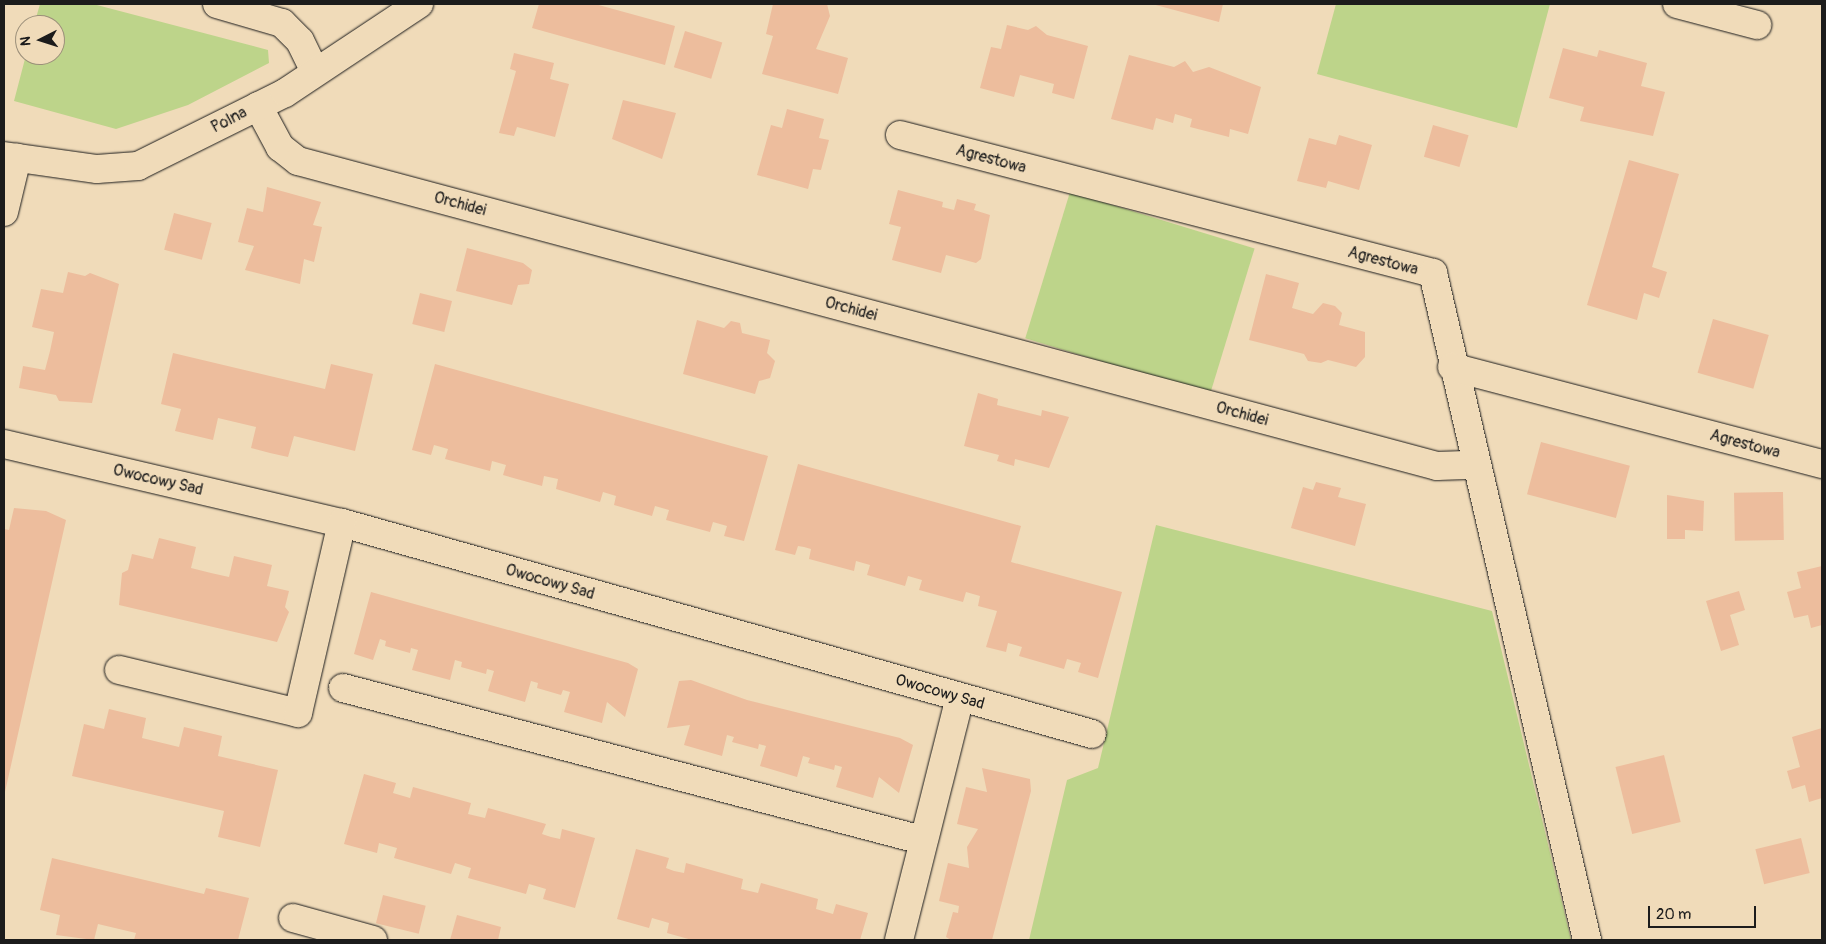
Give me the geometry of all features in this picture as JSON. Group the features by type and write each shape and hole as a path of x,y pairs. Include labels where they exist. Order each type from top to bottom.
{"street":[{"path":"217,4 282,23 300,41 316,72"},
{"name":"Polna","path":"10,157 97,169 138,166 258,106 316,72 419,4"},
{"path":"1677,4 1757,25"},
{"name":"Orchidei","path":"258,106 280,147 298,161 1437,466 1474,465"},
{"name":"Agrestowa","path":"900,135 1433,274 1452,367 1822,464"},
{"path":"4,212 10,157"},
{"path":"1452,367 1587,940"},
{"name":"Owocowy Sad","path":"4,444 342,523 1092,734"},
{"path":"119,670 298,713 342,523"},
{"path":"343,688 922,840"},
{"path":"899,940 922,840 960,698"},
{"path":"293,918 373,940"}],"green space":[{"path":"40,4 93,4 268,50 269,63 188,105 116,129 14,101 23,65 65,65 65,15 37,15"},
{"path":"1336,4 1550,4 1517,128 1317,74"},
{"path":"1070,192 1255,248 1210,395 1025,338"},
{"path":"1156,525 1492,611 1571,940 1029,940 1067,780 1098,768"}],"building":[{"path":"539,4 595,4 675,26 665,65 532,28"},
{"path":"773,4 827,4 830,16 816,49 848,58 838,94 762,74 773,36 766,34"},
{"path":"1152,4 1223,4 1219,22"},
{"path":"1007,25 1028,30 1036,26 1047,35 1088,46 1074,99 1052,93 1054,84 1020,75 1014,97 980,88 991,47 1001,49"},
{"path":"685,31 722,42 711,79 674,67"},
{"path":"1563,48 1597,57 1599,50 1647,63 1641,86 1665,92 1653,136 1580,121 1584,107 1549,98"},
{"path":"514,53 554,63 550,79 569,84 555,137 517,127 514,136 499,133 516,71 510,69"},
{"path":"1129,55 1174,67 1185,61 1193,72 1209,67 1261,87 1248,134 1230,129 1229,137 1190,127 1192,119 1175,114 1173,123 1156,118 1153,130 1111,119"},
{"path":"623,100 676,113 662,159 612,139"},
{"path":"787,109 824,119 819,138 829,140 821,170 813,169 808,189 757,175 771,125 782,128"},
{"path":"1433,125 1469,135 1459,167 1424,157"},
{"path":"1339,135 1372,145 1359,190 1328,181 1326,188 1297,181 1309,138 1336,145"},
{"path":"1629,160 1679,174 1652,267 1667,272 1659,298 1644,293 1637,320 1587,305"},
{"path":"267,187 321,202 313,225 322,227 314,262 304,259 300,284 245,270 254,246 238,242 247,208 263,212"},
{"path":"898,190 943,202 942,207 954,210 957,199 976,204 974,210 990,215 981,259 976,263 946,255 941,273 892,260 901,227 889,224"},
{"path":"174,213 212,223 202,260 164,250"},
{"path":"467,248 523,263 532,270 529,284 518,285 512,305 456,291"},
{"path":"68,272 85,276 90,273 119,284 92,403 59,401 56,395 19,388 23,366 45,370 50,351 54,332 32,327 41,289 63,293"},
{"path":"1266,274 1299,283 1292,308 1313,314 1323,303 1335,306 1342,313 1339,325 1365,332 1365,357 1356,367 1328,360 1321,363 1308,361 1304,354 1249,340"},
{"path":"420,293 452,301 444,332 412,324"},
{"path":"1713,319 1769,335 1753,389 1698,373"},
{"path":"697,320 724,328 731,321 740,323 742,333 770,340 767,353 775,361 770,378 759,381 755,394 683,374"},
{"path":"173,353 325,389 331,364 373,374 355,451 294,436 288,457 270,453 251,448 256,427 218,418 213,440 175,431 181,409 161,404"},
{"path":"435,364 768,456 744,541 724,536 727,526 713,522 710,532 666,520 669,510 655,506 652,516 614,505 616,496 603,492 600,502 556,489 558,479 544,476 542,486 503,475 506,465 492,461 490,471 445,459 448,449 434,445 431,455 412,450"},
{"path":"978,393 998,399 997,405 1041,416 1042,410 1069,417 1049,468 1015,459 1014,466 997,461 999,455 964,446"},
{"path":"1541,442 1630,466 1616,518 1527,494"},
{"path":"798,464 1021,526 1011,562 1122,592 1098,678 1078,672 1081,663 1067,659 1064,669 1019,656 1022,647 1008,643 1006,652 986,647 997,611 978,606 980,596 966,592 963,602 919,590 922,580 908,576 905,586 867,575 870,565 856,561 854,571 809,559 811,549 804,547 798,546 795,555 775,550"},
{"path":"1316,482 1341,488 1338,497 1366,504 1355,546 1291,528 1303,487 1313,490"},
{"path":"1783,492 1784,540 1735,541 1734,493"},
{"path":"1667,495 1704,501 1703,531 1685,530 1685,539 1667,539"},
{"path":"14,508 46,511 66,520 5,792 4,529 9,530"},
{"path":"159,538 196,547 191,568 211,573 229,577 234,556 272,565 267,586 289,591 285,607 289,612 277,642 119,605 122,573 128,570 132,554 153,559"},
{"path":"1822,566 1822,625 1811,628 1808,615 1794,618 1787,592 1801,588 1797,572"},
{"path":"1739,591 1745,610 1730,615 1739,645 1721,651 1706,601"},
{"path":"371,592 628,663 638,669 625,717 607,702 602,723 564,712 570,692 563,690 561,695 537,688 538,683 531,681 525,702 488,691 494,671 487,669 486,674 461,667 462,662 455,660 450,680 412,670 418,650 411,648 410,653 385,646 386,641 380,639 373,660 354,654"},
{"path":"691,680 747,700 900,738 913,745 899,793 879,777 873,798 836,787 842,767 835,765 834,770 808,763 810,758 803,756 797,777 760,766 766,746 759,744 758,749 732,742 734,737 727,735 722,756 684,745 690,725 667,728 679,681"},
{"path":"109,709 146,718 142,738 179,747 184,727 222,736 218,756 278,770 260,847 218,837 224,811 72,776 84,724 104,729"},
{"path":"1822,728 1822,798 1809,802 1805,785 1792,789 1787,771 1800,767 1792,737"},
{"path":"1664,755 1681,822 1632,834 1615,767"},
{"path":"982,768 1030,779 1031,791 992,940 951,940 946,937 953,912 958,913 959,906 939,901 948,863 969,868 967,847 978,829 957,824 966,787 987,792"},
{"path":"364,774 396,783 393,793 410,798 413,787 471,803 468,814 485,818 488,808 546,824 542,834 551,837 560,839 562,829 595,838 575,908 543,899 546,889 529,884 526,894 468,878 471,868 455,863 451,874 394,858 397,848 379,843 377,853 344,844"},
{"path":"1801,838 1810,873 1764,884 1755,849"},
{"path":"636,849 669,858 666,868 674,871 684,873 686,863 743,879 741,889 758,893 761,883 818,899 816,909 833,914 836,904 868,913 860,940 692,940 667,933 669,923 652,918 649,928 617,919"},
{"path":"52,858 204,894 206,888 249,898 238,940 134,940 136,933 98,924 94,940 56,935 60,915 40,910"},
{"path":"383,895 426,906 419,934 376,923"},
{"path":"457,915 501,927 498,940 450,940"}]}
